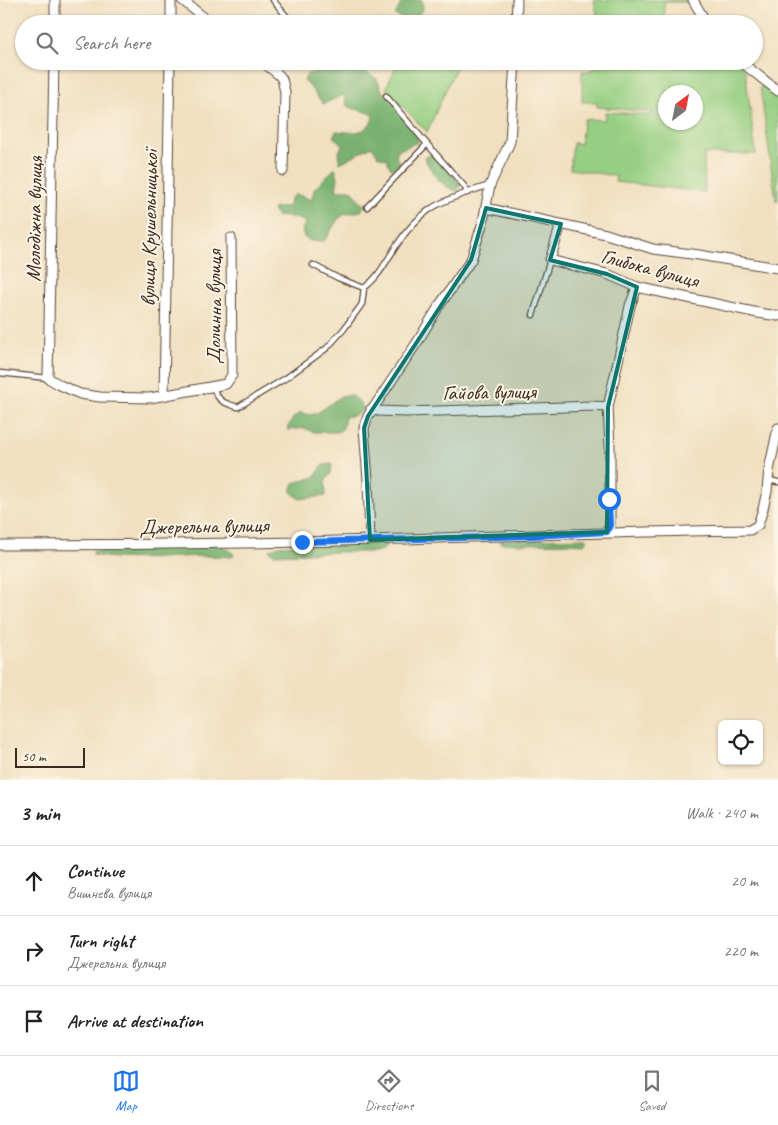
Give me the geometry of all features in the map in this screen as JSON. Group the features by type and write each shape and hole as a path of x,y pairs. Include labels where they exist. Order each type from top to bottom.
{"street":[{"path":"55,0 55,15"},
{"path":"171,0 171,15"},
{"path":"182,0 201,15"},
{"path":"516,15 517,0"},
{"path":"693,0 702,15"},
{"name":"Молодіжна вулиця","path":"48,378 54,70"},
{"name":"вулиця Крушельницької","path":"164,396 170,70"},
{"path":"273,70 282,78 285,92 283,171"},
{"path":"370,540 364,428 371,409 471,260 486,208 490,185 510,142 514,70"},
{"path":"751,70 778,91"},
{"path":"486,208 606,234 653,248 778,268"},
{"path":"550,260 561,224"},
{"name":"Долинна вулиця","path":"212,387 226,384 232,375 231,238"},
{"name":"Глибока вулиця","path":"550,260 607,274 637,287 778,316"},
{"path":"607,532 610,525 608,408 630,306 637,287"},
{"path":"48,378 80,394 100,397 150,398 212,387"},
{"name":"Гайова вулиця","path":"371,409 406,412 574,406 608,408"},
{"name":"Джерельна вулиця","path":"0,545 370,540 607,532 750,530 758,525 767,492 769,470 778,428"}],"lane":[{"path":"273,0 286,15"},
{"path":"386,96 464,187 467,193"},
{"path":"367,207 427,144"},
{"path":"212,387 217,397 222,401 238,407 286,378 327,348 344,329 362,304 364,288 373,282 400,241 416,221 430,209 490,185"},
{"path":"533,315 550,260"},
{"path":"313,264 338,278 364,288"},
{"path":"0,373 48,378"},
{"path":"768,480 778,482"}],"highlighted area":[{"path":"486,208 561,224 550,260 607,274 637,287 608,407 607,532 370,540 364,428 368,416 471,260"}],"green space":[{"path":"403,0 422,0 423,8 419,15 395,15"},
{"path":"594,0 688,0 689,2 664,2 665,15 597,15"},
{"path":"319,70 362,70 377,79 382,91 395,103 402,116 418,134 418,142 397,151 396,157 400,163 395,169 390,167 387,159 378,156 372,146 340,163 338,154 343,144 333,137 336,131 361,131 368,126 373,115 347,106 344,95 323,104 304,81 307,74 318,72"},
{"path":"394,70 455,70 427,132 386,89"},
{"path":"745,70 756,154 704,154 705,192 615,182 616,176 570,169 573,143 580,144 584,119 605,120 605,112 653,115 653,112 597,107 597,102 582,102 582,71"},
{"path":"765,86 778,95 778,201 776,201 760,87"},
{"path":"433,153 461,184 457,191 437,179 424,158"},
{"path":"335,168 338,177 336,190 352,190 364,206 361,211 345,214 338,219 325,240 311,241 304,237 302,229 306,222 292,217 276,216 273,209 289,206 290,198 296,194 312,200 314,189"},
{"path":"352,395 364,409 355,415 345,417 343,428 338,432 313,432 304,428 287,429 293,418 300,413 311,415 319,412 341,396"},
{"path":"332,464 331,473 325,482 326,496 300,499 291,492 294,483 315,477 323,465"},
{"path":"586,538 588,540 584,544 500,543 500,540"},
{"path":"379,540 386,544 384,549 376,552 273,554 269,550 278,546"},
{"path":"215,545 227,548 234,554 232,557 197,556 145,559 110,558 93,555 93,551 103,549"}],"route":[{"path":"302,542 532,536 607,532 610,525 609,499"}]}
